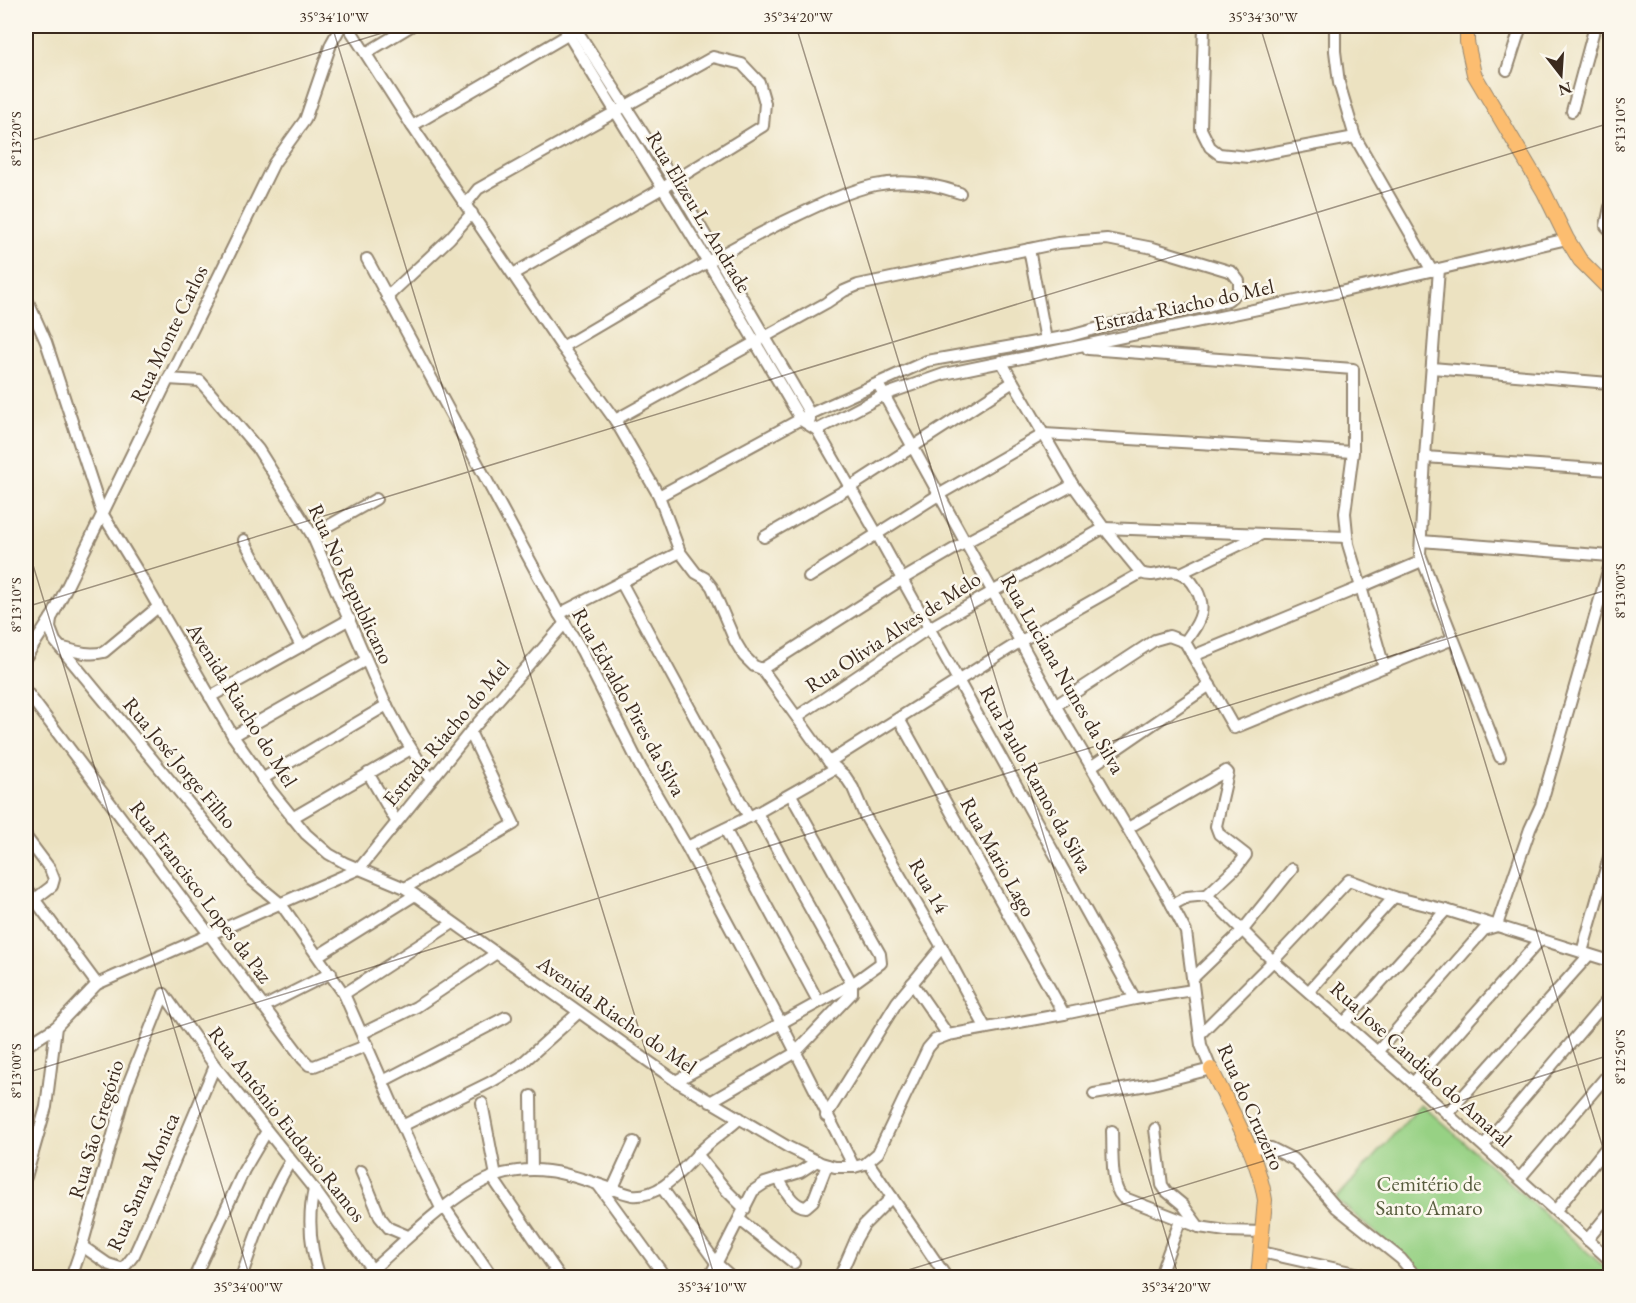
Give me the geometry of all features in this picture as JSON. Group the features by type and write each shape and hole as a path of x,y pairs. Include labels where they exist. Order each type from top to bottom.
{"main road":[{"path":"1467,26 1470,60 1474,74 1544,192 1566,239 1580,260 1611,290"},
{"name":"Rua do Cruzeiro","path":"1211,1069 1248,1147 1264,1189 1263,1232 1258,1278"}],"street":[{"name":"Rua Monte Carlos","path":"26,657 51,618 274,163 305,120 331,44 341,26"},
{"name":"Rua 14","path":"348,26 412,126 562,347 615,420 659,496 680,552 696,573 705,578 712,587 735,641 744,656 754,666 762,669 833,765 853,788 865,816 942,947 985,1028"},
{"path":"366,53 411,26"},
{"path":"1204,26 1201,129 1209,147 1219,154 1248,157 1355,137"},
{"path":"1335,26 1339,83 1355,137 1436,270 1420,554 1500,757"},
{"path":"1507,70 1521,26"},
{"path":"1572,111 1595,26"},
{"path":"412,126 573,28"},
{"name":"Rua Elizeu L. Andrade","path":"573,28 673,180 765,336 809,422"},
{"name":"Rua Elizeu L. Andrade","path":"573,28 615,114 708,262 754,342 809,422"},
{"path":"387,297 450,238 469,209 478,189 713,57 742,64 759,82 765,104 763,126 661,189 513,274"},
{"path":"562,347 718,256 813,207 874,185 903,182 943,187 960,193"},
{"path":"1610,209 1606,226 1611,230"},
{"name":"Estrada Riacho do Mel","path":"659,496 927,361 1046,340 1117,323 1204,307 1228,300 1239,291 1239,281 1232,272 1153,248 1107,239 1058,243 1029,249"},
{"name":"Estrada Riacho do Mel","path":"809,422 944,374 1340,292 1566,239"},
{"path":"615,420 858,285 1029,249 1046,340"},
{"name":"Rua Edvaldo Pires da Silva","path":"367,259 562,619 601,685 641,768 687,847 781,1023 826,1116 854,1167"},
{"name":"Avenida Riacho do Mel","path":"26,297 46,342 102,513 233,736 262,779 306,834 329,854 405,888 578,1013 710,1102 788,1147 822,1163 854,1167"},
{"path":"1072,348 1353,369 1353,452 1345,513 1347,537 1384,667"},
{"path":"1001,361 1073,485 1141,573 1150,576 1175,571 1189,578 1195,586 1202,611 1185,642"},
{"path":"1432,368 1610,383"},
{"name":"Rua No Republicano","path":"168,380 200,381 258,449 312,535 387,705 431,780"},
{"path":"764,537 849,488 1013,382"},
{"name":"Rua Luciana Nunes da Silva","path":"878,384 1056,705 1172,905 1186,932 1192,984"},
{"name":"Rua Paulo Ramos da Silva","path":"809,422 877,534 1135,999"},
{"path":"809,577 940,494 1044,434 1353,452"},
{"path":"1425,457 1611,470"},
{"path":"762,669 901,580 966,542 1073,485"},
{"path":"312,535 376,500"},
{"path":"1104,528 1347,537"},
{"name":"Rua Olivia Alves de Melo","path":"798,716 928,628 1104,528"},
{"path":"1181,573 1263,534"},
{"path":"244,540 301,646"},
{"path":"1420,541 1611,556"},
{"name":"Estrada Riacho do Mel","path":"359,869 562,619 621,582 680,552"},
{"path":"1193,656 1422,561"},
{"path":"1497,926 1530,829 1541,805 1611,564"},
{"path":"687,847 791,795 958,679 1141,573"},
{"path":"621,582 852,984 852,994 795,1053 710,1102"},
{"path":"38,638 85,654 94,654 104,651 158,607"},
{"name":"Rua José Jorge Filho","path":"51,618 50,628 57,644 252,880 281,904 319,955 344,993 402,1126 443,1209 493,1278"},
{"path":"210,697 350,619"},
{"path":"1056,705 1155,640 1169,636 1185,642 1236,728 1453,639"},
{"path":"233,736 366,660"},
{"path":"1092,766 1210,686"},
{"name":"Rua Francisco Lopes da Paz","path":"26,691 303,1059 311,1066 368,1044"},
{"path":"262,779 387,705"},
{"name":"Rua Mario Lago","path":"899,719 1064,1014"},
{"path":"405,888 514,824 470,732"},
{"path":"292,818 411,749"},
{"path":"1128,828 1226,771 1228,773 1216,826 1219,834 1246,855 1237,867 1207,895 1187,897 1172,905"},
{"path":"368,773 396,821"},
{"path":"676,1081 852,984 879,966 880,954 791,795"},
{"path":"725,829 818,1002"},
{"path":"26,837 50,869 54,879 52,886 35,900"},
{"path":"1447,1114 1586,953 1611,854"},
{"path":"26,1046 56,1027 97,984 359,869"},
{"path":"854,1167 868,1162 878,1153 928,1048 935,1040 948,1035 1135,999 1192,984 1242,931 1292,869"},
{"path":"1200,1034 1349,880 1394,897 1446,910 1611,961"},
{"path":"26,888 97,984"},
{"path":"319,955 415,895"},
{"name":"Rua Jose Candido do Amaral","path":"1207,895 1273,961 1343,1024 1378,1051 1611,1260"},
{"path":"1309,991 1394,897"},
{"path":"1343,1024 1446,910"},
{"path":"344,993 453,923"},
{"path":"1378,1051 1484,930 1497,926"},
{"path":"1413,1083 1540,939"},
{"path":"826,1116 897,1002 942,947"},
{"path":"363,1033 416,1007 495,954"},
{"path":"263,1007 331,973"},
{"path":"912,983 948,1035"},
{"name":"Rua do Cruzeiro","path":"1192,984 1201,1045 1211,1069"},
{"name":"Rua Antônio Eudoxio Ramos","path":"164,994 215,1066 314,1189 376,1273"},
{"name":"Rua São Gregório","path":"71,1278 125,1092 164,994"},
{"path":"1484,1145 1611,997"},
{"path":"402,1126 520,1065 578,1013"},
{"path":"383,1081 506,1017"},
{"path":"26,1175 31,1139 45,1107 56,1027"},
{"name":"Rua Santa Monica","path":"82,1246 115,1267 123,1269 127,1266 140,1242 215,1066"},
{"path":"1094,1094 1153,1084 1211,1069"},
{"path":"1520,1178 1611,1072"},
{"path":"531,1096 532,1170"},
{"path":"482,1103 494,1177 561,1278"},
{"path":"376,1273 408,1236 464,1193 494,1177 532,1170 555,1172 639,1196 662,1188 697,1154 740,1118"},
{"path":"1155,1129 1162,1185 1183,1205 1199,1227"},
{"path":"194,1278 244,1170 267,1131"},
{"path":"1112,1131 1114,1175 1118,1193 1129,1201 1199,1227 1226,1231 1263,1232"},
{"path":"612,1190 634,1142"},
{"path":"1556,1210 1611,1143"},
{"path":"1248,1147 1271,1148 1295,1160 1336,1207 1401,1259 1417,1278"},
{"path":"697,1154 726,1190 745,1209"},
{"path":"242,1278 268,1202 290,1162"},
{"path":"868,1162 944,1275"},
{"path":"709,1278 750,1196 758,1186 822,1163"},
{"path":"778,1178 795,1202 803,1207 810,1204 822,1163"},
{"path":"361,1172 371,1199 384,1222 395,1232 408,1236"},
{"path":"599,1186 666,1278"},
{"path":"662,1188 717,1264 733,1278"},
{"path":"314,1189 309,1227 313,1255 320,1278"},
{"path":"840,1277 864,1225 892,1197"},
{"path":"1587,1240 1611,1212"},
{"path":"740,1220 794,1263"},
{"path":"1159,1278 1180,1221"},
{"path":"1261,1252 1377,1278"}],"green space":[{"name":"Cemitério de Santo Amaro","path":"1421,1104 1610,1272 1610,1277 1427,1277 1336,1199"}]}
